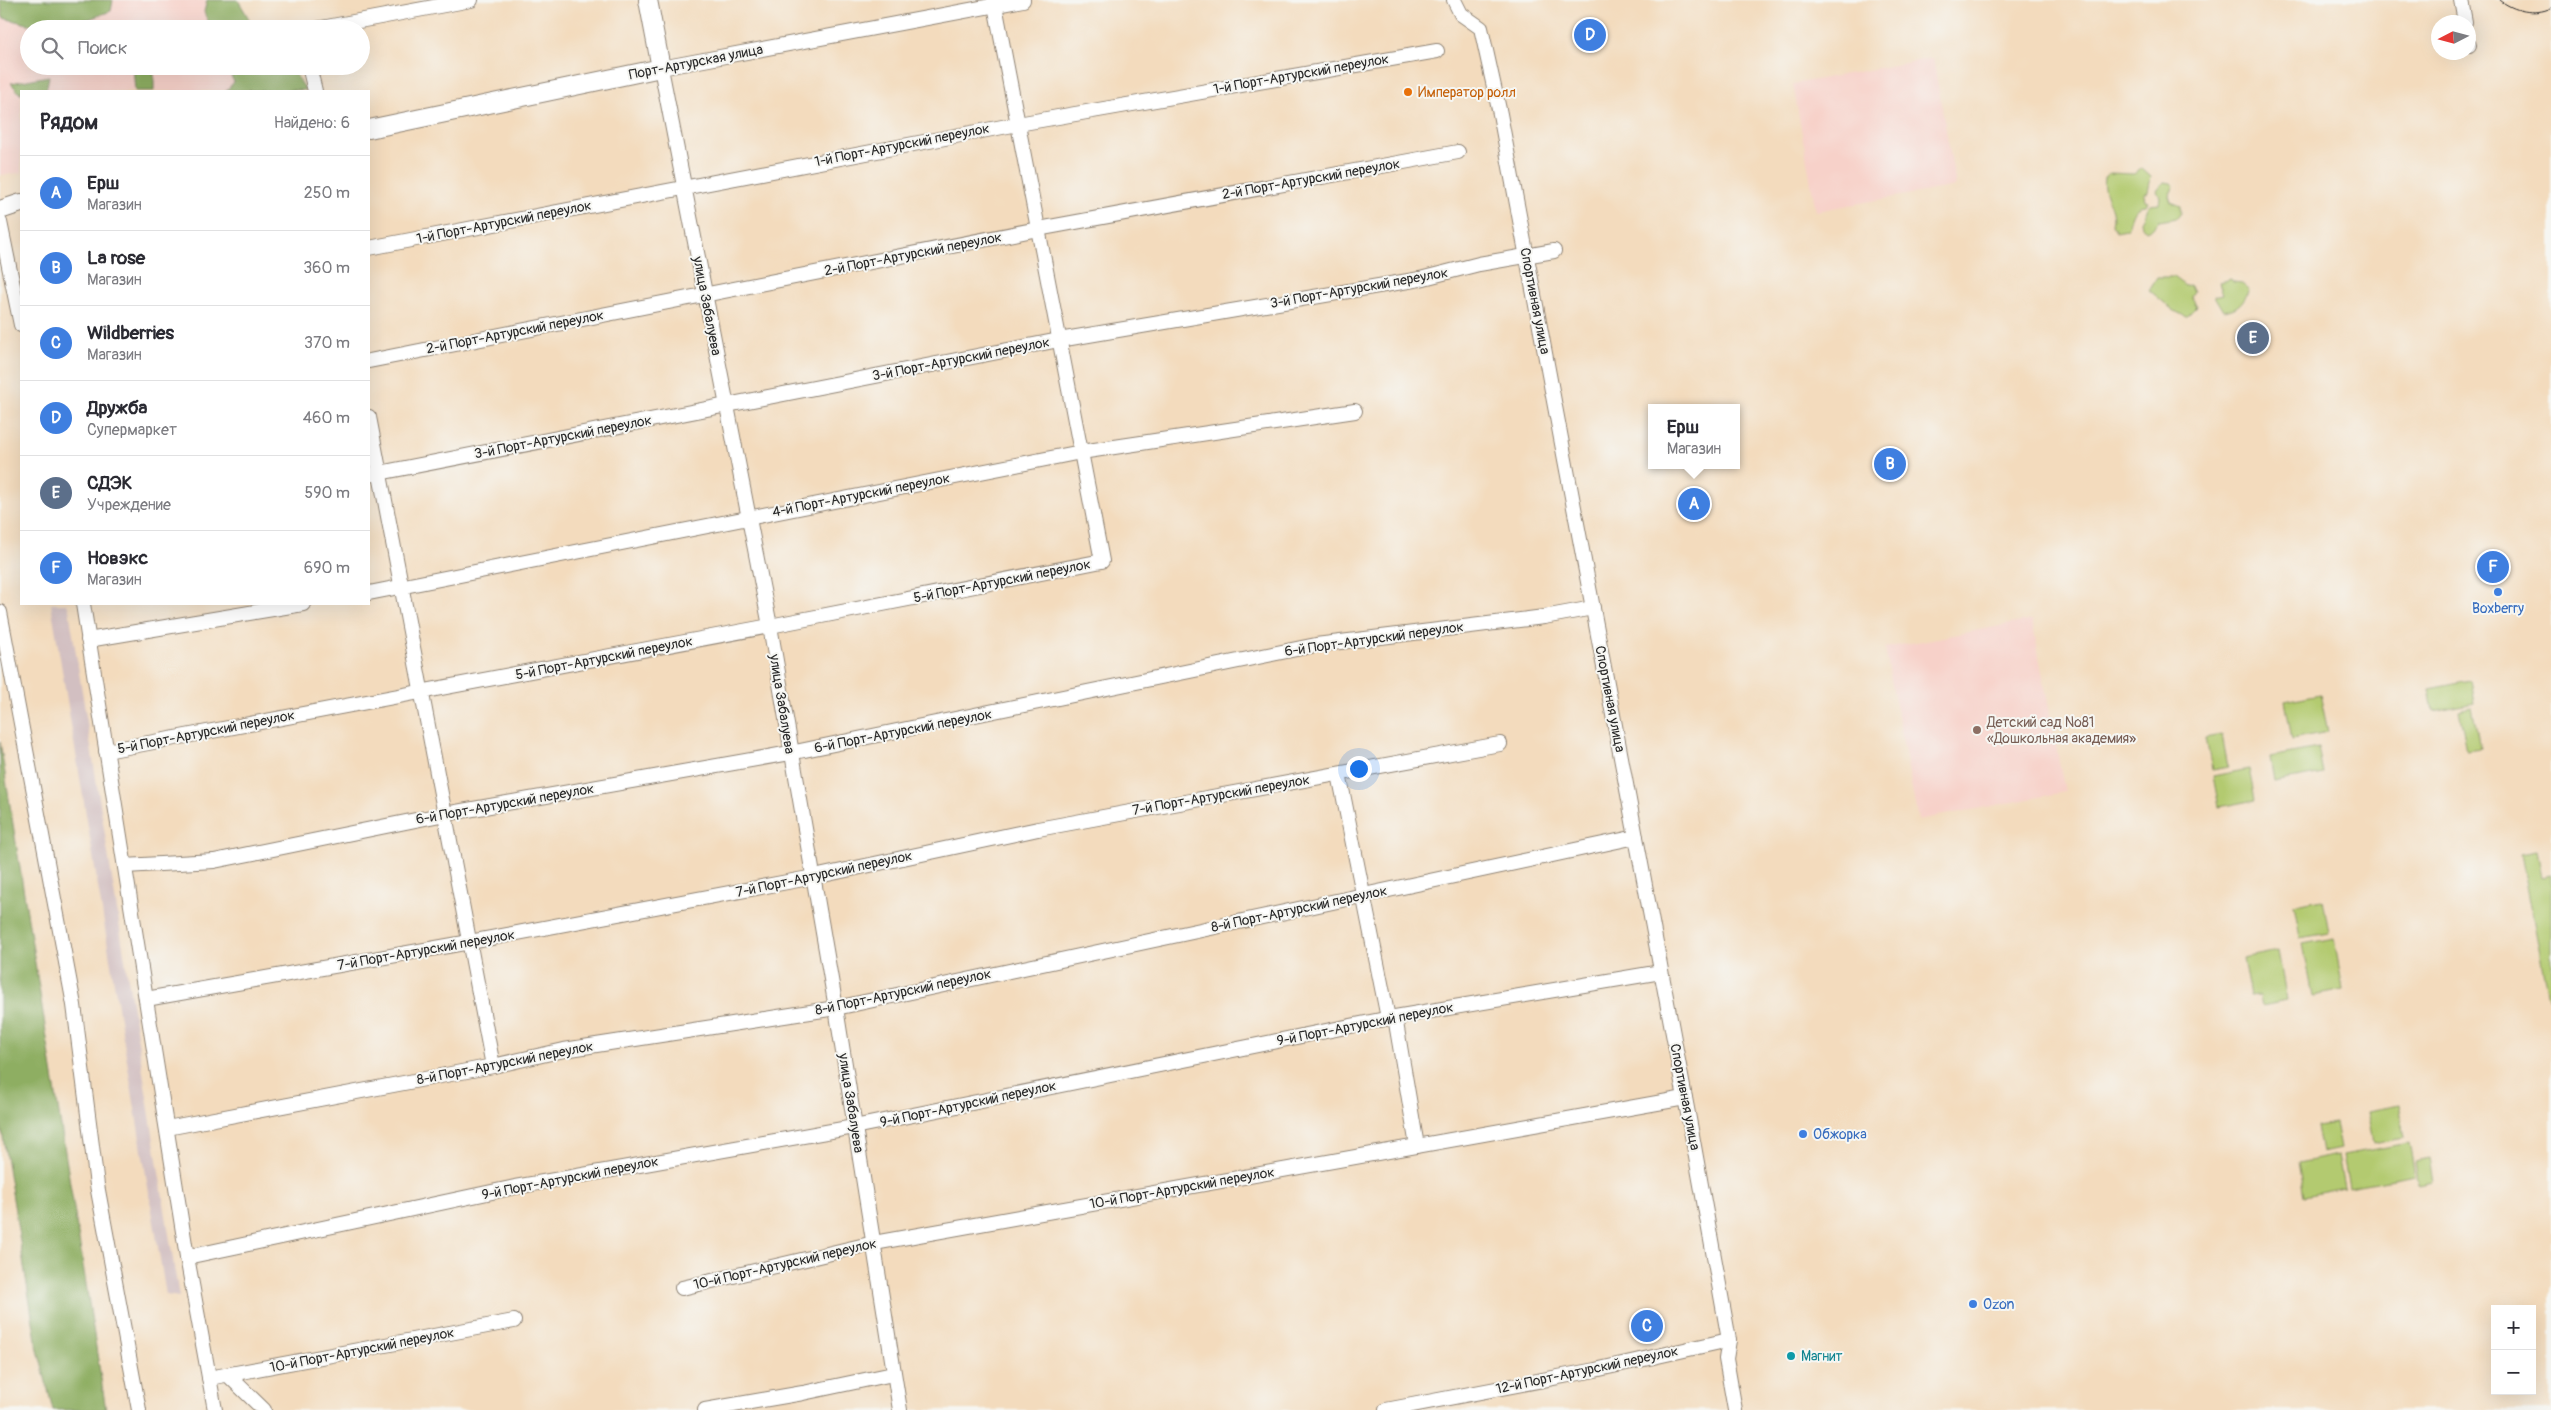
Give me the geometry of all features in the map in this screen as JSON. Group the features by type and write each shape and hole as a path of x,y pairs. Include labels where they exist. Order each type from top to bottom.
{"street":[{"path":"364,20 472,0"},
{"name":"улица Забалуева","path":"648,0 770,626 790,754 814,877 836,1008 900,1410"},
{"name":"Порт-Артурская улица","path":"370,129 661,68 995,3 1023,0"},
{"name":"Спортивная улица","path":"1454,0 1461,14 1481,28 1527,257 1729,1340 1726,1358 1735,1410"},
{"path":"2460,0 2463,15"},
{"path":"995,3 1081,452"},
{"name":"1-й Порт-Артурский переулок","path":"370,248 1018,124 1437,51"},
{"path":"311,75 315,90"},
{"name":"2-й Порт-Артурский переулок","path":"370,361 1038,229 1458,152"},
{"path":"0,210 20,203"},
{"path":"0,222 20,313"},
{"name":"3-й Порт-Артурский переулок","path":"374,474 1059,340 1420,279 1478,264 1554,251"},
{"name":"4-й Порт-Артурский переулок","path":"370,593 1081,452 1355,411"},
{"path":"370,428 374,474 401,587 493,1066"},
{"name":"5-й Порт-Артурский переулок","path":"106,751 770,626 1102,561 1081,452"},
{"path":"83,605 187,1257 215,1410"},
{"path":"88,640 298,605"},
{"name":"6-й Порт-Артурский переулок","path":"125,866 214,861 445,814 790,754 1316,645 1544,617 1593,608"},
{"path":"0,612 74,1006 97,1185 139,1410"},
{"name":"7-й Порт-Артурский переулок","path":"146,1000 470,942 814,877 1038,829 1500,744"},
{"path":"1339,774 1417,1146"},
{"name":"8-й Порт-Артурский переулок","path":"167,1128 493,1066 564,1050 836,1008 1636,837"},
{"name":"9-й Порт-Артурский переулок","path":"187,1257 515,1188 854,1127 1391,1018 1661,972"},
{"name":"10-й Порт-Артурский переулок","path":"682,1288 874,1243 1685,1098"},
{"name":"10-й Порт-Артурский переулок","path":"209,1378 514,1321"},
{"name":"12-й Порт-Артурский переулок","path":"1386,1410 1595,1370 1729,1340"},
{"path":"704,1410 802,1393 893,1374"},
{"path":"228,1375 264,1410"}],"shaded area":[{"path":"13,0 232,0 244,20 20,20 20,75 275,75 282,90 20,90 20,173 0,175 0,3"},
{"path":"1933,58 1956,186 1816,211 1793,84"},
{"path":"51,605 67,605 69,610 179,1297 166,1295"},
{"name":"Детский сад №81 «Дошкольная академия»","path":"2032,620 2065,792 1918,820 1885,648"}],"green space":[{"path":"0,0 113,0 111,11 89,19 20,20 20,22 3,18"},
{"path":"207,0 238,0 250,20 207,20 204,12"},
{"path":"134,75 154,75 154,90 135,90"},
{"path":"230,75 296,75 306,90 227,90 234,82"},
{"path":"49,76 46,90 20,90 20,94 11,83"},
{"path":"2141,168 2151,177 2148,192 2144,194 2145,200 2148,201 2146,205 2137,207 2127,229 2116,231 2112,224 2112,212 2104,189 2104,177 2109,173 2134,174"},
{"path":"2164,182 2171,183 2174,186 2169,196 2171,202 2181,206 2181,213 2177,218 2159,221 2152,229 2146,231 2141,221 2150,204 2159,203 2160,197 2157,191"},
{"path":"2157,277 2173,277 2185,286 2190,285 2194,291 2191,296 2197,306 2186,317 2173,310 2149,290"},
{"path":"2231,279 2233,282 2242,283 2249,289 2245,298 2239,304 2233,309 2223,311 2214,296 2223,294 2219,282"},
{"path":"2470,681 2474,703 2433,711 2429,689"},
{"path":"2320,694 2328,732 2292,739 2285,701"},
{"path":"2472,707 2480,748 2467,750 2459,710"},
{"path":"2222,735 2228,767 2212,770 2206,738"},
{"path":"0,742 106,1410 53,1410 37,1346 0,1119"},
{"path":"2318,748 2323,773 2274,782 2270,757"},
{"path":"2249,769 2255,800 2219,807 2213,776"},
{"path":"2537,851 2542,877 2551,875 2551,997 2548,997 2521,854"},
{"path":"2323,899 2329,933 2300,938 2294,904"},
{"path":"2334,938 2343,990 2313,996 2303,944"},
{"path":"2278,951 2287,1001 2262,1006 2260,996 2250,997 2243,958"},
{"path":"2399,1105 2405,1137 2373,1143 2367,1111"},
{"path":"2335,1123 2340,1149 2322,1153 2317,1126"},
{"path":"2409,1143 2415,1175 2349,1187 2343,1155"},
{"path":"2338,1155 2344,1188 2304,1196 2298,1163"},
{"path":"2429,1159 2433,1181 2419,1184 2415,1162"}],"tram line":[{"path":"2500,0 2511,7 2524,11 2538,12 2551,8"}],"place":[{"name":"Дружба","path":"1590,35"},
{"name":"Император ролл","path":"1408,92"},
{"name":"СДЭК","path":"2253,338"},
{"name":"La rose","path":"1890,464"},
{"name":"Ерш","path":"1694,504"},
{"name":"Новэкс","path":"2493,567"},
{"name":"Boxberry","path":"2498,592"},
{"name":"Детский сад №81 «Дошкольная академия»","path":"1977,730"},
{"name":"Обжорка","path":"1803,1134"},
{"name":"Ozon","path":"1973,1304"},
{"name":"Wildberries","path":"1647,1326"},
{"name":"Магнит","path":"1791,1356"}]}
